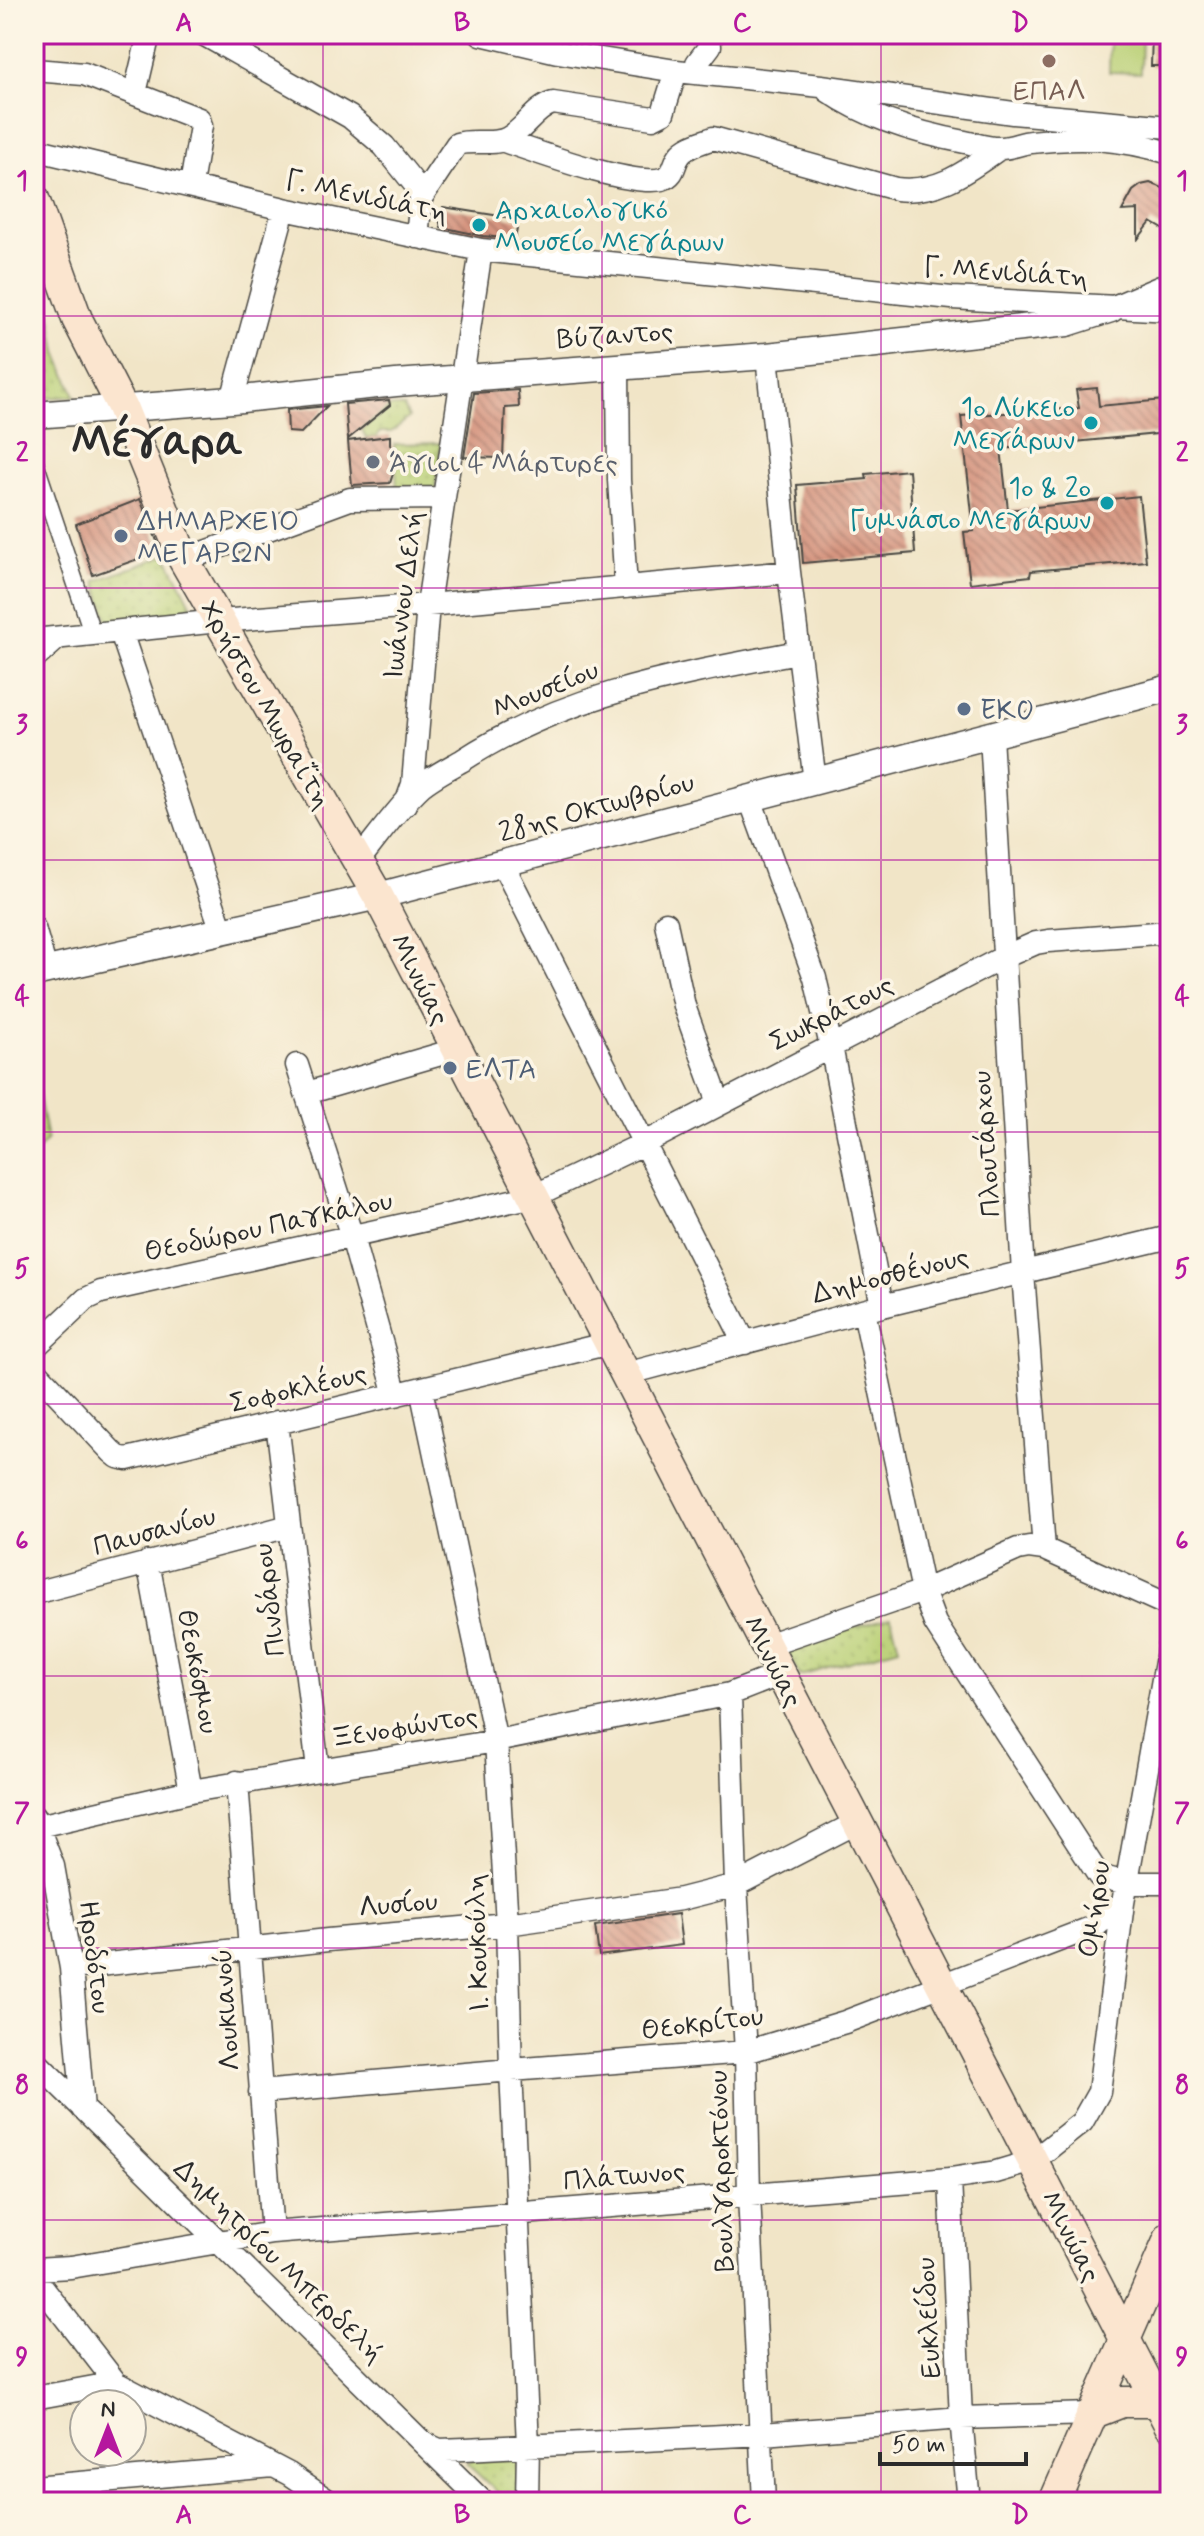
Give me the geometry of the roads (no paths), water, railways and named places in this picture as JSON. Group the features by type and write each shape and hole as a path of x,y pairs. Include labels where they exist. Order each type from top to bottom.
{"main road":[{"name":"Χρήστου Μωραΐτη","path":"35,208 77,319 122,407 184,560 378,896"},
{"name":"Μινώας","path":"378,896 1126,2341 1166,2409"},
{"path":"1054,2502 1170,2237"},
{"path":"1091,2414 1122,2402 1166,2409"}],"street":[{"path":"135,93 149,34"},
{"path":"203,34 350,117 384,146 412,179 421,198"},
{"path":"481,34 558,52 686,72 821,86 1013,113 1170,127"},
{"path":"504,141 553,103 659,117 686,72 710,46 705,34"},
{"path":"34,70 84,74 199,119 201,126 191,185"},
{"path":"821,86 845,103 904,127 945,139 1000,148 1030,142 1129,141 1170,153"},
{"path":"417,237 421,198 457,144 465,142 504,141 633,179 661,179 675,168 679,155 713,138 909,191 940,186 956,179 1000,148"},
{"name":"Γ. Μενιδιάτη","path":"34,149 284,209 481,250 952,298 1166,311"},
{"path":"232,400 284,209"},
{"name":"Ιωάννου Δελή","path":"406,804 413,784 428,605 481,250"},
{"path":"1111,309 1170,283"},
{"name":"Βύζαντος","path":"34,415 463,378 767,356 1067,323 1111,309"},
{"path":"767,356 815,782"},
{"path":"618,366 619,480 626,587"},
{"path":"34,459 93,635"},
{"path":"184,560 350,499 444,498"},
{"path":"34,640 789,572"},
{"path":"121,632 222,931"},
{"path":"34,663 61,639"},
{"name":"Μουσείου","path":"358,861 422,786 477,751 556,711 635,685 798,652"},
{"name":"28ης Οκτωβρίου","path":"40,972 378,896 815,782 987,729 1170,688"},
{"name":"Πλουτάρχου","path":"987,729 1044,1549"},
{"path":"750,799 808,957 831,1046 923,1591 935,1623 1099,1876 1124,1893 1170,1883"},
{"path":"502,863 745,1343"},
{"path":"666,923 684,1006 719,1103"},
{"path":"34,928 40,972"},
{"name":"Σωκράτους","path":"534,1196 645,1143 1036,943 1170,932"},
{"path":"307,1093 458,1049"},
{"path":"297,1065 352,1237 396,1395"},
{"name":"Θεοδώρου Παγκάλου","path":"34,1348 92,1295 534,1196"},
{"name":"Δημοσθένους","path":"626,1374 873,1308 1170,1237"},
{"name":"Σοφοκλέους","path":"34,1369 118,1457 127,1459 610,1343"},
{"name":"Ι. Κουκούλη","path":"421,1389 496,1741 507,1924 528,2445 527,2502"},
{"name":"Πινδάρου","path":"277,1422 318,1770"},
{"name":"Παυσανίου","path":"34,1593 289,1526"},
{"path":"766,1645 923,1591 1029,1547 1044,1549 1170,1606"},
{"name":"Θεοκόσμου","path":"148,1562 191,1791"},
{"name":"Ομήρου","path":"1033,2161 1082,2122 1099,2092 1124,1893 1170,1640"},
{"name":"Ξενοφώντος","path":"35,1823 237,1782 496,1741 730,1694 781,1674"},
{"name":"Βουλγαροκτόνου","path":"730,1694 764,2502"},
{"name":"Λουκιανού","path":"237,1782 272,2233"},
{"name":"Λυσίου","path":"71,1968 507,1924 681,1899 736,1885 858,1822"},
{"name":"Ηροδότου","path":"35,1823 53,1866 71,1968 83,2109"},
{"name":"Θεοκρίτου","path":"260,2092 746,2052 845,2022 1096,1926 1124,1893"},
{"name":"Δημητρίου Μπερδελή","path":"34,2060 483,2502"},
{"name":"Πλάτωνος","path":"34,2269 71,2267 272,2233 950,2179 996,2172 1033,2161"},
{"name":"Ευκλείδου","path":"950,2179 961,2418 969,2502"},
{"path":"34,2277 116,2383 274,2466 330,2502"},
{"path":"34,2398 116,2383"},
{"path":"424,2443 439,2450 763,2434 961,2418 1091,2414"},
{"path":"34,2487 274,2466"}],"place":[{"name":"ΕΠΑΛ","path":"1049,61"},
{"name":"Αρχαιολογικό Μουσείο Μεγάρων","path":"479,225"},
{"name":"1ο Λύκειο Μεγάρων","path":"1091,423"},
{"name":"Άγιοι 4 Μάρτυρες","path":"373,462"},
{"name":"1ο & 2ο Γυμνάσιο Μεγάρων","path":"1107,503"},
{"name":"ΔΗΜΑΡΧΕΙΟ ΜΕΓΑΡΩΝ","path":"121,536"},
{"name":"EKO","path":"964,709"},
{"name":"ΕΛΤΑ","path":"450,1068"}],"district":[{"name":"Μέγαρα","path":"157,440"}]}
